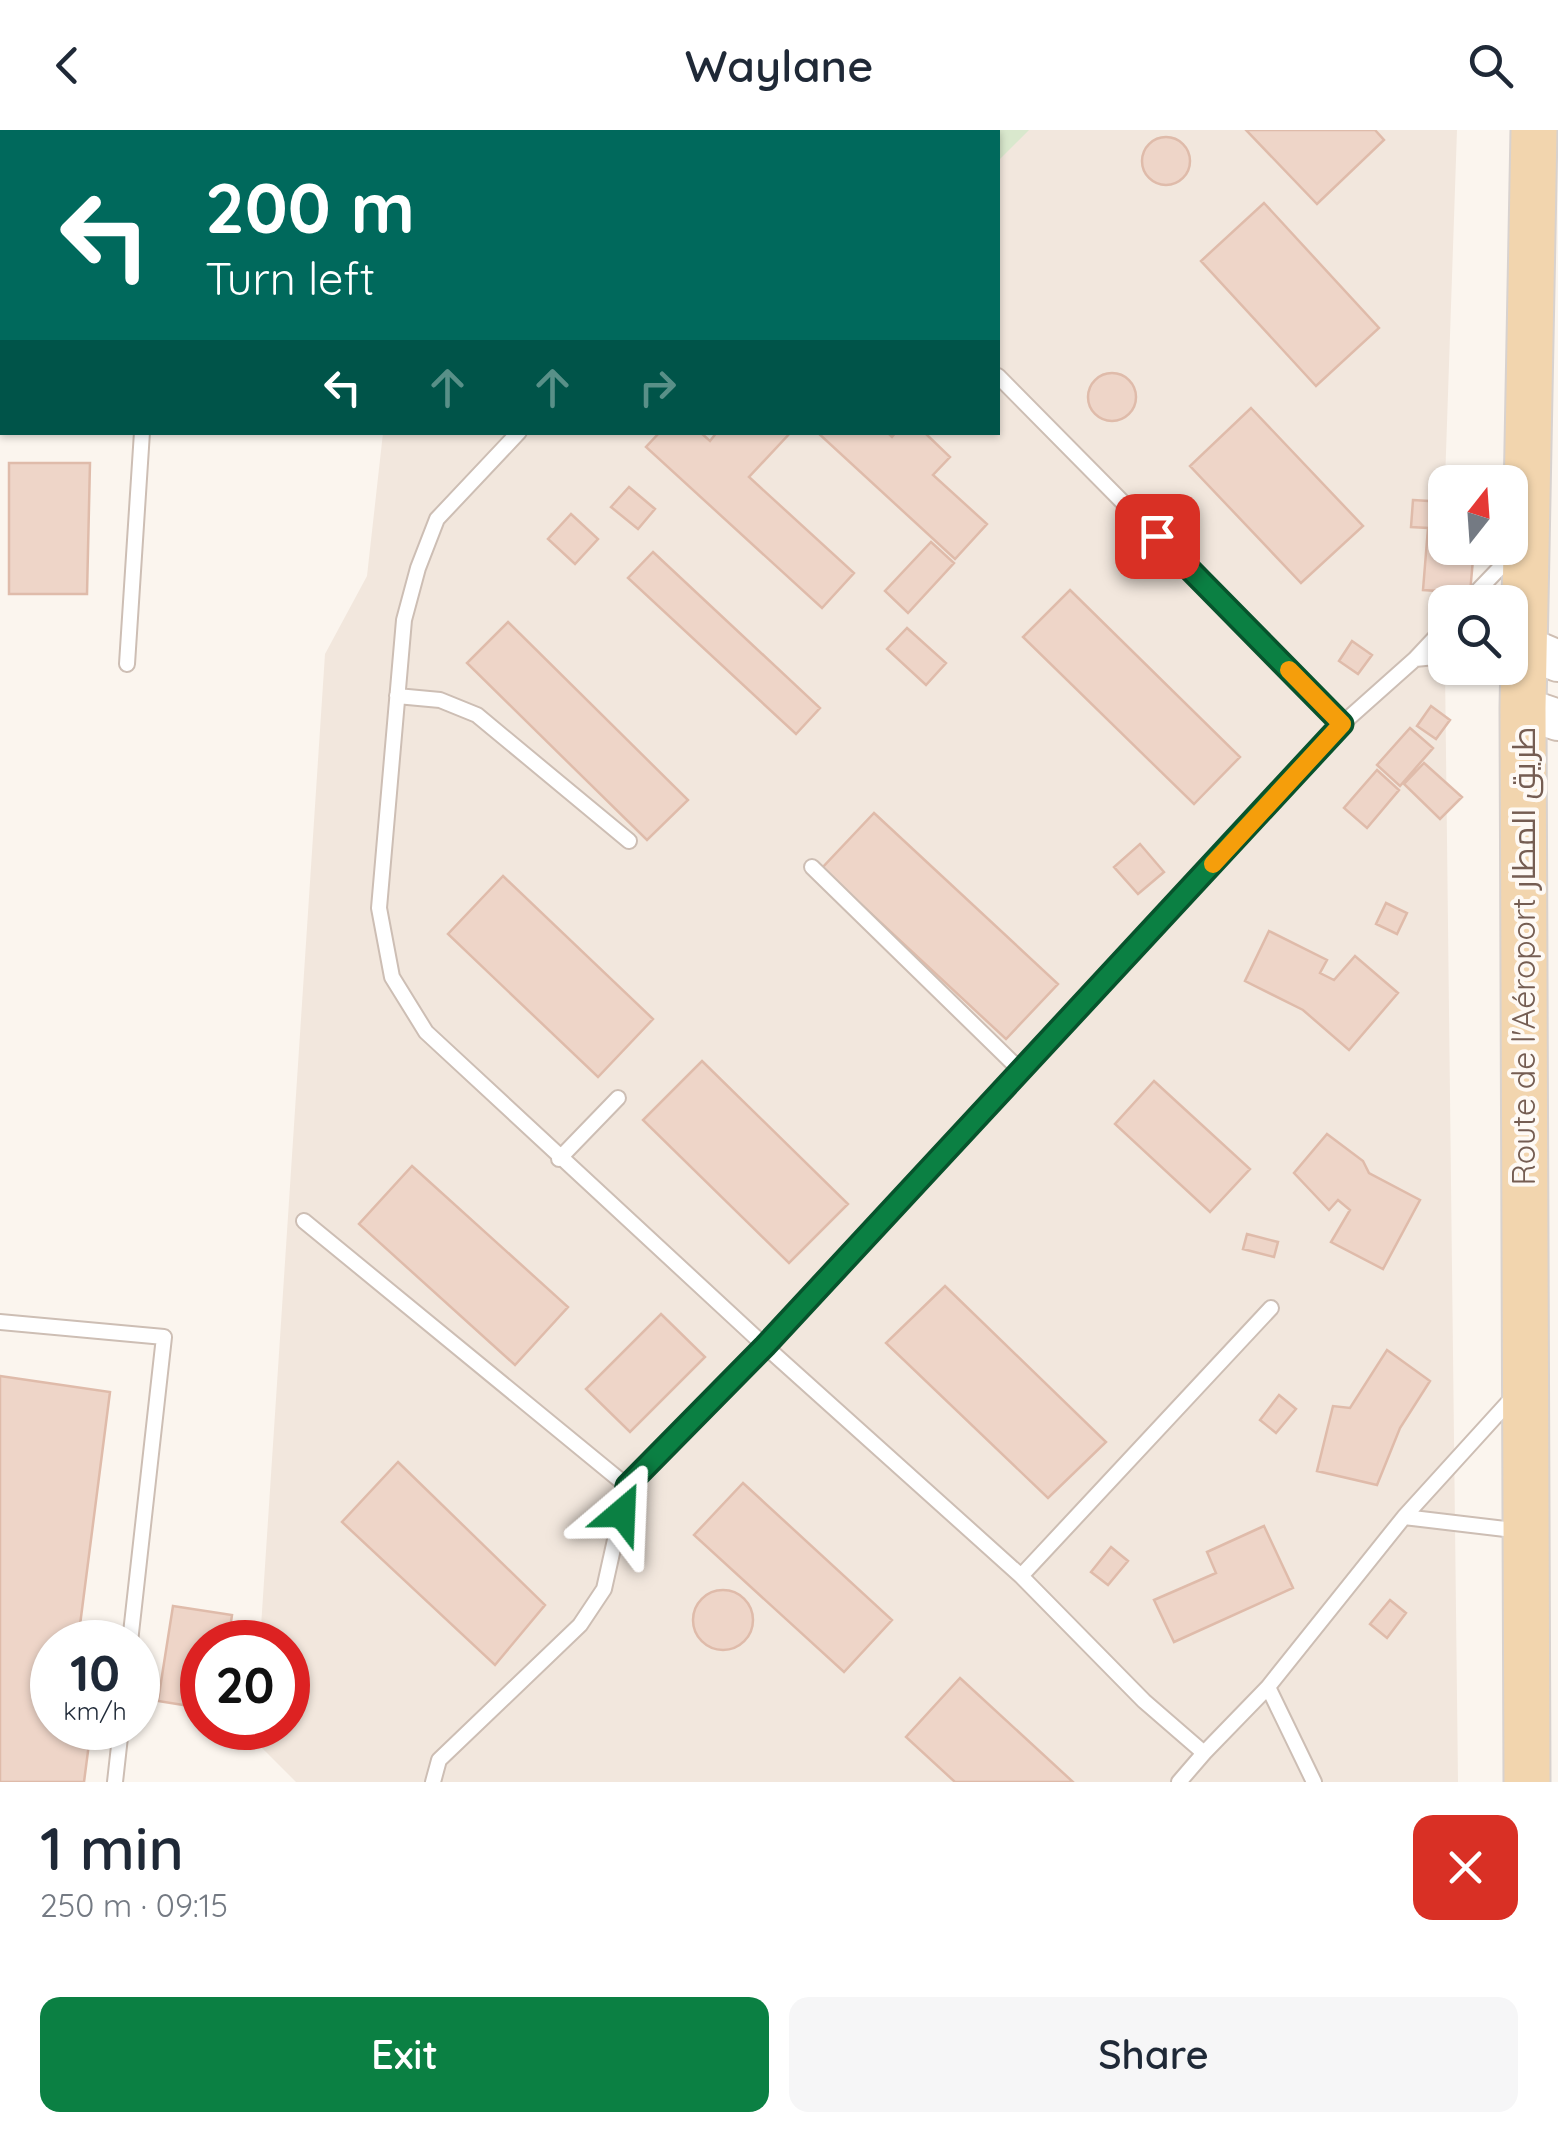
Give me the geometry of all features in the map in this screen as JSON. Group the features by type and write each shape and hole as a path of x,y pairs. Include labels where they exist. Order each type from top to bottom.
{"main road":[{"name":"Route de l'Aéroport طريق المطار","path":"1526,465 1534,130"},
{"name":"Route de l'Aéroport طريق المطار","path":"1526,565 1540,714 1527,1382 1527,1782"}],"lane":[{"path":"1000,378 1342,724"},
{"path":"127,664 142,435"},
{"path":"516,435 438,519 404,620 379,908 392,977 426,1032 559,1159 1021,1576 1144,1701 1204,1753"},
{"path":"1484,585 1502,565"},
{"path":"433,1782 439,1760 580,1625 604,1589 627,1486 765,1346 1342,724 1428,645"},
{"path":"1415,659 1428,658"},
{"path":"397,696 440,700 477,716 509,738 629,841"},
{"path":"812,868 1021,1071"},
{"path":"559,1159 618,1098"},
{"path":"304,1221 627,1486"},
{"path":"1021,1576 1270,1308"},
{"path":"0,1322 164,1337 132,1620"},
{"path":"1179,1782 1268,1687 1404,1517 1527,1382"},
{"path":"1404,1517 1527,1532"},
{"path":"1268,1687 1314,1782"},
{"path":"115,1782 119,1750"}],"shaded area":[{"path":"1000,130 1457,130 1446,465 1428,465 1428,565 1445,565 1445,585 1428,585 1428,685 1445,685 1458,1782 296,1782 264,1750 310,1750 310,1620 261,1620 325,654 367,576 383,435 1000,435"}],"green space":[{"path":"1000,130 1029,130 1000,159"}],"building":[{"path":"1246,130 1375,130 1384,140 1317,204"},
{"path":"1166,137 1183,144 1190,161 1183,178 1166,185 1149,178 1142,161 1149,144"},
{"path":"1264,203 1379,328 1316,386 1201,261"},
{"path":"1112,373 1129,380 1136,397 1129,414 1112,421 1095,414 1088,397 1095,380"},
{"path":"1251,408 1363,526 1301,583 1190,466"},
{"path":"657,435 703,435 710,441 715,435 788,435 749,477 854,573 822,608 646,447"},
{"path":"820,435 927,435 950,457 933,475 987,524 955,559"},
{"path":"9,463 90,463 87,594 9,594"},
{"path":"629,487 655,509 638,529 611,507"},
{"path":"1413,500 1428,501 1428,528 1411,527"},
{"path":"571,514 598,539 575,564 548,539"},
{"path":"1428,528 1428,565 1472,565 1471,585 1428,585 1428,590 1423,590"},
{"path":"931,542 954,563 908,613 885,591"},
{"path":"653,552 820,708 796,734 628,578"},
{"path":"1070,590 1240,757 1194,804 1023,637"},
{"path":"508,622 688,800 647,840 467,663"},
{"path":"907,628 946,663 926,685 887,649"},
{"path":"1352,641 1372,655 1358,674 1339,661"},
{"path":"1431,706 1450,720 1436,739 1417,726"},
{"path":"1410,728 1433,748 1400,786 1377,765"},
{"path":"1424,763 1462,797 1440,819 1404,784"},
{"path":"1377,770 1399,790 1367,828 1344,808"},
{"path":"874,813 1058,984 1006,1039 822,868"},
{"path":"1140,844 1164,872 1138,894 1114,867"},
{"path":"503,876 653,1019 598,1077 448,934"},
{"path":"1386,903 1407,913 1397,934 1376,924"},
{"path":"1269,931 1327,960 1320,973 1334,980 1355,956 1398,993 1349,1050 1303,1010 1245,981"},
{"path":"702,1061 848,1204 789,1263 643,1120"},
{"path":"1154,1081 1250,1169 1210,1212 1115,1124"},
{"path":"1327,1134 1363,1161 1369,1173 1420,1200 1383,1269 1331,1242 1350,1210 1338,1200 1329,1210 1294,1173"},
{"path":"412,1166 568,1307 515,1365 359,1224"},
{"path":"1247,1234 1278,1242 1274,1257 1243,1249"},
{"path":"945,1286 1106,1442 1048,1498 886,1343"},
{"path":"661,1314 705,1357 630,1432 586,1389"},
{"path":"1387,1350 1430,1381 1400,1428 1377,1485 1317,1471 1333,1406 1350,1408"},
{"path":"0,1376 110,1392 81,1620 30,1620 30,1750 88,1750 84,1782 0,1782"},
{"path":"1279,1395 1296,1409 1276,1433 1260,1420"},
{"path":"398,1462 545,1605 495,1665 342,1522"},
{"path":"743,1483 892,1620 844,1672 694,1535"},
{"path":"1264,1526 1293,1588 1174,1642 1154,1600 1216,1573 1207,1552"},
{"path":"1111,1547 1128,1561 1108,1585 1091,1572"},
{"path":"723,1590 744,1599 753,1620 744,1641 723,1650 702,1641 693,1620 702,1599"},
{"path":"1390,1600 1406,1613 1387,1638 1370,1624"},
{"path":"173,1606 232,1615 231,1620 180,1620 180,1704 160,1701"},
{"path":"960,1678 1073,1782 955,1782 906,1737"}],"slow traffic":[{"path":"1213,864 1342,724 1289,670"}],"route":[{"path":"622,1513 627,1486 765,1346 1342,724 1157,536"}]}
